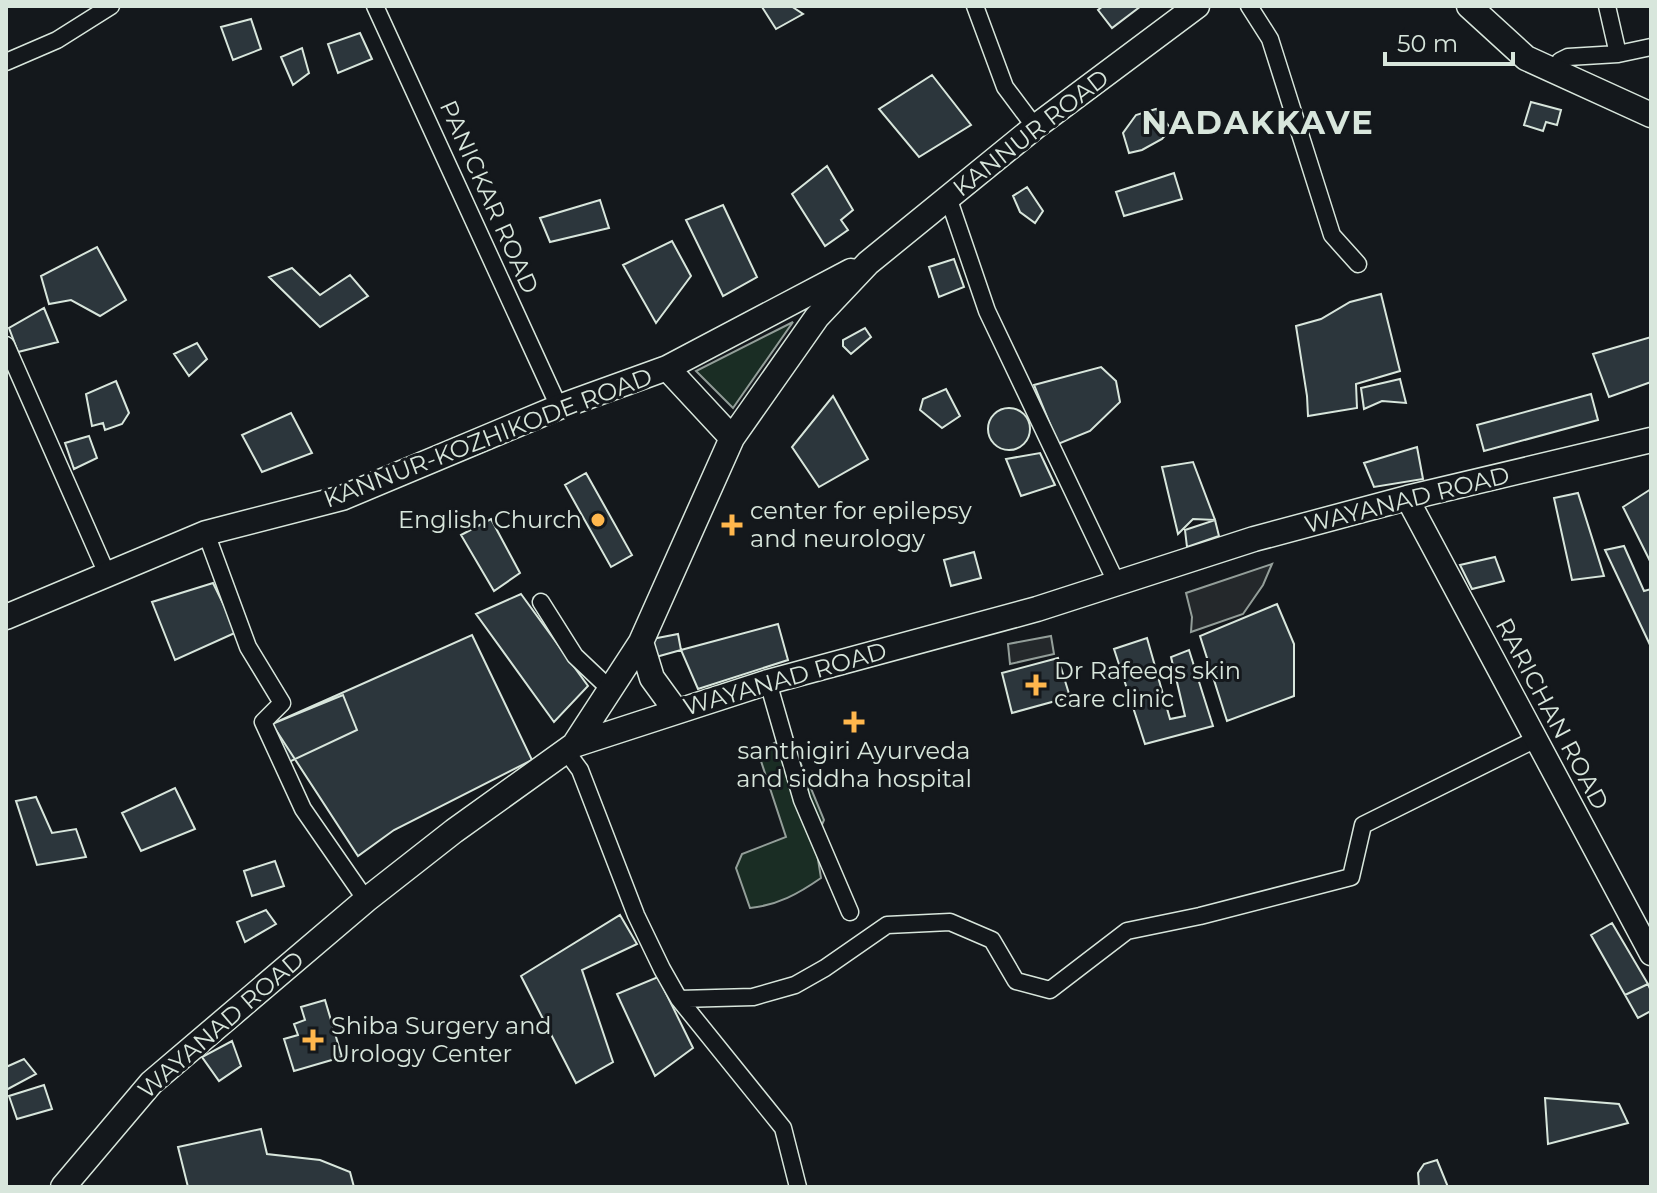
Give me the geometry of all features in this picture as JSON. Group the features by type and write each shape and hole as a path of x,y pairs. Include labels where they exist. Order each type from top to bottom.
{"main road":[{"name":"KANNUR ROAD","path":"868,263 1035,127 1197,6"},
{"path":"1469,6 1526,58 1651,115"},
{"name":"KANNUR-KOZHIKODE ROAD","path":"6,617 206,533 342,498 559,407 667,368 868,263"},
{"path":"570,748 641,642 732,438 817,317 868,263"},
{"path":"667,368 732,438"},
{"name":"WAYANAD ROAD","path":"63,1187 151,1083 366,900 454,831 570,748 768,682 1037,609 1254,539 1407,498 1651,440"},
{"path":"641,642 652,678 676,711"}],"street":[{"path":"6,62 57,40 111,6"},
{"name":"PANICKAR ROAD","path":"375,6 559,407"},
{"path":"975,6 1005,87 1035,127"},
{"path":"1249,6 1270,39 1332,235 1358,264"},
{"path":"1607,6 1618,54"},
{"path":"1556,72 1560,61 1568,57 1618,54 1651,47"},
{"path":"948,197 987,311 1117,584"},
{"path":"6,345 107,574"},
{"name":"RARICHAN ROAD","path":"1407,498 1650,950"},
{"path":"206,533 248,647 282,703 263,722 303,809 366,900"},
{"path":"541,602 575,656 611,690"},
{"path":"768,682 802,800 850,912"},
{"path":"679,999 753,997 795,985 887,925 950,922 992,940 1016,981 1050,990 1127,931 1200,916 1351,877 1363,825 1536,739"},
{"path":"570,748 636,915 679,999 783,1128 798,1187"}],"green space":[{"path":"793,322 733,408 696,371"},
{"path":"789,735 824,820 815,841 821,878 787,898 750,908 736,868 742,854 786,837 758,752"}],"shaded area":[{"path":"1272,564 1263,585 1243,614 1191,632 1192,617 1186,593"},
{"path":"1051,636 1054,654 1010,664 1008,644"}],"building":[{"path":"764,6 791,6 803,14 776,29"},
{"path":"1103,6 1141,6 1112,28 1098,10"},
{"path":"251,19 261,49 233,60 221,27"},
{"path":"360,33 372,59 338,73 328,44"},
{"path":"302,48 309,73 293,85 281,57"},
{"path":"932,75 971,125 919,157 879,109"},
{"path":"1531,102 1561,110 1557,125 1546,122 1543,131 1524,125"},
{"path":"1156,109 1171,129 1162,139 1129,153 1123,133 1136,115"},
{"path":"827,166 853,210 841,220 848,230 825,246 792,194"},
{"path":"1174,173 1182,199 1124,216 1116,192"},
{"path":"1027,187 1043,211 1035,223 1020,212 1013,196"},
{"path":"600,200 609,228 550,242 540,218"},
{"path":"723,205 757,277 723,296 686,220"},
{"path":"672,241 691,276 656,323 623,265"},
{"path":"97,247 126,300 100,316 71,300 49,304 41,276"},
{"path":"954,259 964,287 939,297 929,267"},
{"path":"292,268 320,295 350,275 368,296 320,327 269,277"},
{"path":"1381,294 1400,371 1356,384 1357,408 1308,416 1296,326 1321,319 1350,302"},
{"path":"44,308 58,342 18,352 9,328"},
{"path":"865,328 871,337 851,354 843,346 843,340"},
{"path":"1651,337 1651,382 1609,397 1593,354"},
{"path":"197,343 207,359 189,376 174,354"},
{"path":"1101,367 1116,381 1120,402 1090,431 1058,444 1034,385"},
{"path":"1400,379 1406,403 1382,401 1364,409 1361,388"},
{"path":"116,381 129,413 122,424 105,430 103,423 92,426 86,394"},
{"path":"946,389 960,416 942,428 920,410 923,399"},
{"path":"1591,394 1598,420 1484,451 1477,425"},
{"path":"833,396 868,459 819,487 792,447"},
{"path":"1009,408 1024,414 1030,429 1024,444 1009,450 994,444 988,429 994,414"},
{"path":"291,413 312,453 262,472 242,435"},
{"path":"89,436 97,458 74,469 65,443"},
{"path":"1417,447 1423,479 1374,487 1364,463"},
{"path":"1040,453 1055,485 1021,496 1006,459"},
{"path":"1193,462 1215,520 1193,519 1178,534 1162,467"},
{"name":"English Church","path":"586,473 632,555 611,567 565,485"},
{"path":"1651,489 1651,563 1623,507"},
{"path":"1578,493 1604,576 1572,580 1554,498"},
{"path":"491,519 520,573 494,591 461,535"},
{"path":"1215,520 1219,536 1187,547 1185,530"},
{"path":"1624,546 1644,591 1651,589 1651,647 1605,550"},
{"path":"974,552 981,578 951,586 944,560"},
{"path":"1495,557 1504,581 1472,589 1460,565"},
{"path":"213,583 237,632 175,660 152,602"},
{"path":"521,594 588,686 554,722 476,614"},
{"path":"1277,604 1294,644 1294,696 1227,721 1200,636"},
{"path":"778,624 788,660 698,689 681,650"},
{"path":"678,634 681,650 656,657 652,639"},
{"path":"472,635 532,760 394,830 358,856 272,724"},
{"path":"1147,638 1170,719 1185,716 1171,657 1189,650 1213,726 1145,744 1114,649"},
{"name":"Dr Rafeeqs skin care clinic","path":"1058,658 1070,697 1012,713 1002,673"},
{"path":"343,695 357,730 289,762 272,724"},
{"path":"175,788 195,829 141,851 122,813"},
{"path":"36,797 52,833 76,829 86,857 37,865 16,801"},
{"path":"275,861 284,886 252,896 244,871"},
{"path":"266,910 276,924 245,942 237,922"},
{"path":"620,915 637,944 582,970 613,1062 576,1083 521,976"},
{"path":"1612,923 1648,984 1625,995 1591,935"},
{"path":"658,977 693,1048 655,1076 617,994"},
{"path":"1648,984 1651,1011 1638,1018 1625,995"},
{"path":"325,1000 342,1057 294,1071 284,1039 298,1035 294,1024 305,1020 301,1007"},
{"path":"232,1041 241,1066 219,1081 202,1057"},
{"path":"24,1059 36,1074 6,1090 6,1067"},
{"path":"44,1085 52,1109 17,1119 9,1096"},
{"path":"1545,1098 1619,1104 1628,1123 1548,1144"},
{"path":"261,1129 267,1154 320,1160 350,1172 354,1187 188,1187 178,1147"},
{"path":"1437,1160 1448,1187 1419,1187 1418,1173 1424,1164"}],"place":[{"name":"English Church","path":"598,520"},
{"name":"center for epilepsy and neurology","path":"732,525"},
{"name":"Dr Rafeeqs skin care clinic","path":"1036,685"},
{"name":"santhigiri Ayurveda and siddha hospital","path":"854,722"},
{"name":"Shiba Surgery and Urology Center","path":"313,1040"}],"district":[{"name":"NADAKKAVE","path":"1258,123"}]}
